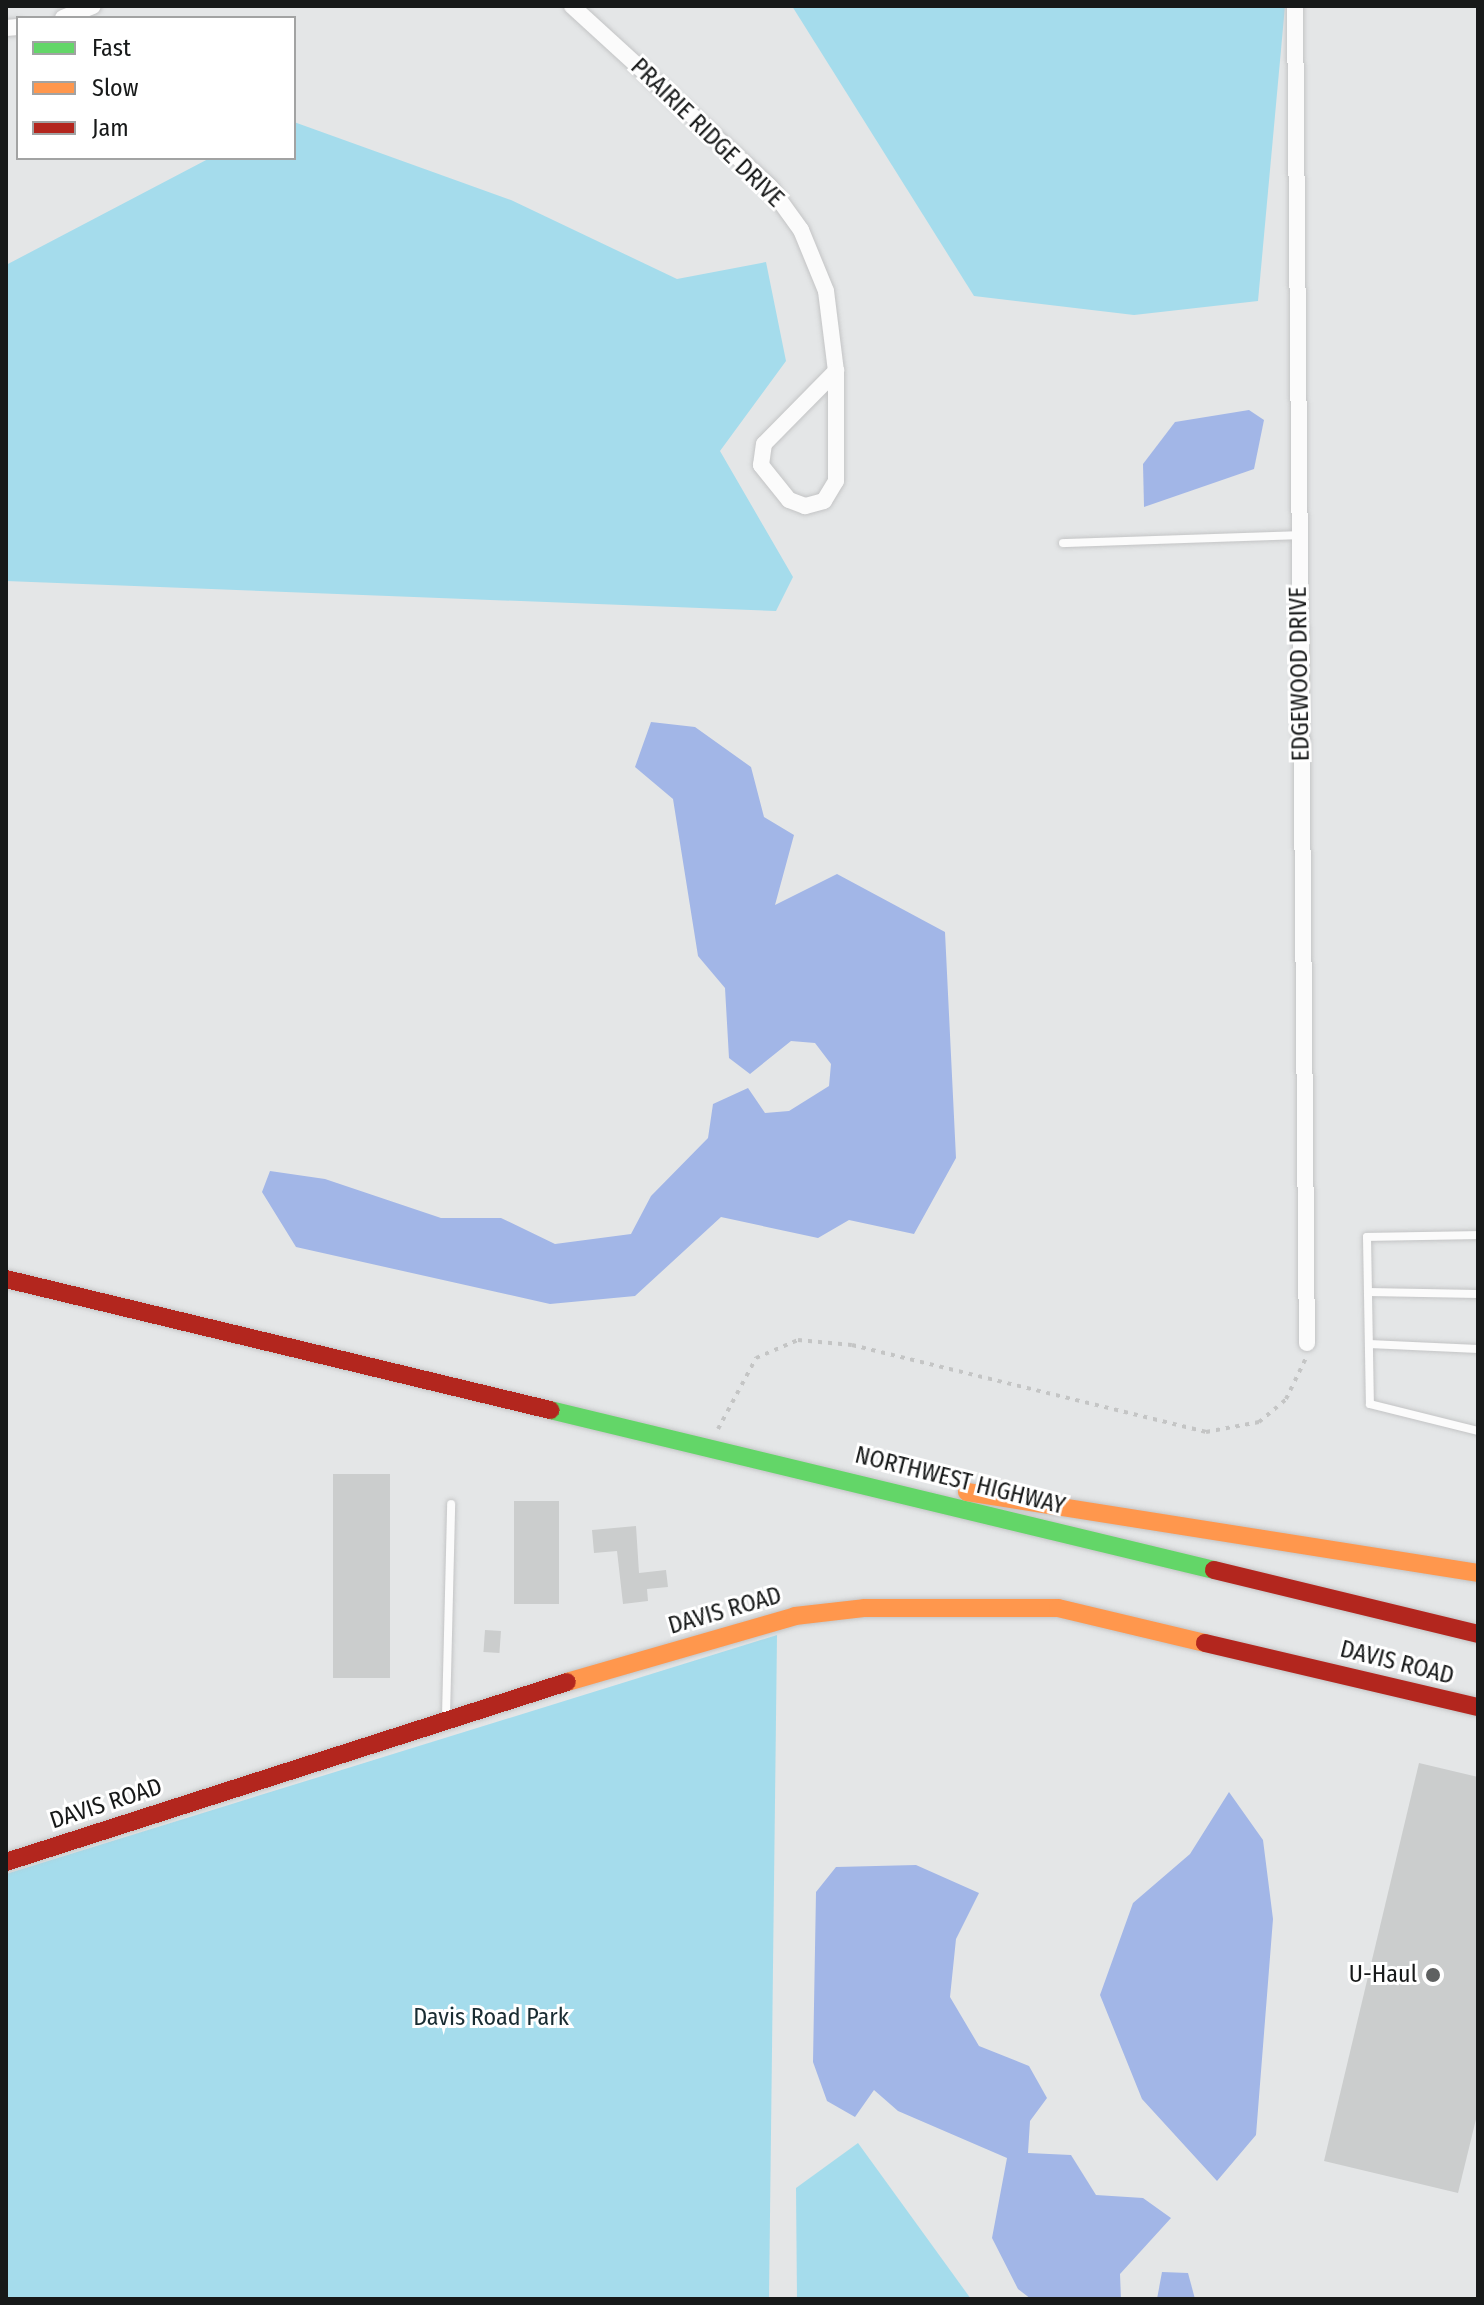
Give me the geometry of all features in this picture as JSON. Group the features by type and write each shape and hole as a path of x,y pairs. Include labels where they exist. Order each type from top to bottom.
{"main road":[{"path":"6,1279 562,1417 712,1446 832,1474"},
{"name":"NORTHWEST HIGHWAY","path":"832,1474 1478,1573"},
{"name":"NORTHWEST HIGHWAY","path":"832,1474 1478,1634"},
{"name":"DAVIS ROAD","path":"6,1862 446,1717 795,1616 928,1602 1058,1608 1478,1707"}],"street":[{"path":"68,16 93,6"},
{"name":"PRAIRIE RIDGE DRIVE","path":"572,6 770,187 793,219 826,291 836,371 836,481 824,501 805,506 789,500 761,465 764,444 836,371"},
{"name":"EDGEWOOD DRIVE","path":"1295,6 1307,1343"}],"lane":[{"path":"1063,543 1299,535"},
{"path":"1478,1235 1367,1237 1370,1404 1478,1431"},
{"path":"1368,1292 1478,1294"},
{"path":"1369,1344 1478,1349"},
{"path":"446,1717 451,1504"}],"path":[{"path":"712,1446 729,1399 756,1358 798,1340 852,1345 1178,1428 1230,1433 1259,1422 1286,1399 1305,1365 1307,1343"}],"green space":[{"path":"792,6 1285,6 1258,301 1134,315 974,296"},
{"path":"296,123 511,200 677,279 766,262 786,361 720,451 793,577 776,611 6,581 6,265 206,160 296,160"},
{"name":"Davis Road Park","path":"777,1635 769,2299 6,2299 6,1874"},
{"path":"858,2143 971,2299 797,2299 796,2188"}],"shaded area":[{"path":"1249,410 1264,420 1254,469 1144,507 1143,464 1175,422"},
{"path":"651,722 695,727 751,767 764,817 794,835 775,905 837,874 945,932 956,1158 914,1234 849,1220 818,1238 721,1217 635,1296 550,1304 296,1247 262,1192 270,1171 325,1179 441,1218 501,1218 555,1244 631,1234 651,1196 708,1138 713,1104 748,1088 765,1113 789,1111 829,1086 831,1064 815,1043 791,1041 750,1074 729,1058 725,988 698,956 673,799 635,767"},
{"path":"1229,1792 1263,1840 1273,1919 1256,2135 1217,2181 1142,2099 1100,1995 1133,1903 1190,1854"},
{"path":"916,1865 979,1893 956,1939 950,1997 979,2046 1029,2066 1047,2098 1030,2121 1028,2153 1071,2155 1096,2195 1143,2198 1171,2218 1120,2274 1121,2299 1031,2299 1018,2289 992,2238 1007,2158 898,2111 874,2090 855,2117 827,2101 813,2062 816,1892 836,1867"},
{"path":"1162,2272 1188,2273 1195,2299 1157,2299"}],"building":[{"path":"333,1474 390,1474 390,1678 333,1678"},
{"path":"514,1501 559,1501 559,1604 514,1604"},
{"path":"636,1526 639,1573 666,1570 668,1587 647,1589 648,1601 623,1604 617,1551 594,1553 592,1530"},
{"path":"485,1630 501,1631 499,1653 483,1652"},
{"path":"1419,1763 1478,1777 1478,2111 1458,2193 1324,2161"}],"traffic: fast":[{"path":"550,1410 1214,1570"}],"traffic: slow":[{"path":"967,1492 1478,1573"},
{"path":"567,1682 795,1616 864,1608 1058,1608 1205,1643"}],"traffic: jam":[{"path":"6,1279 550,1410"},
{"path":"1214,1570 1478,1634"},
{"path":"1205,1643 1478,1707"},
{"path":"6,1862 567,1682"}],"place":[{"name":"U-Haul","path":"1433,1975"}]}
